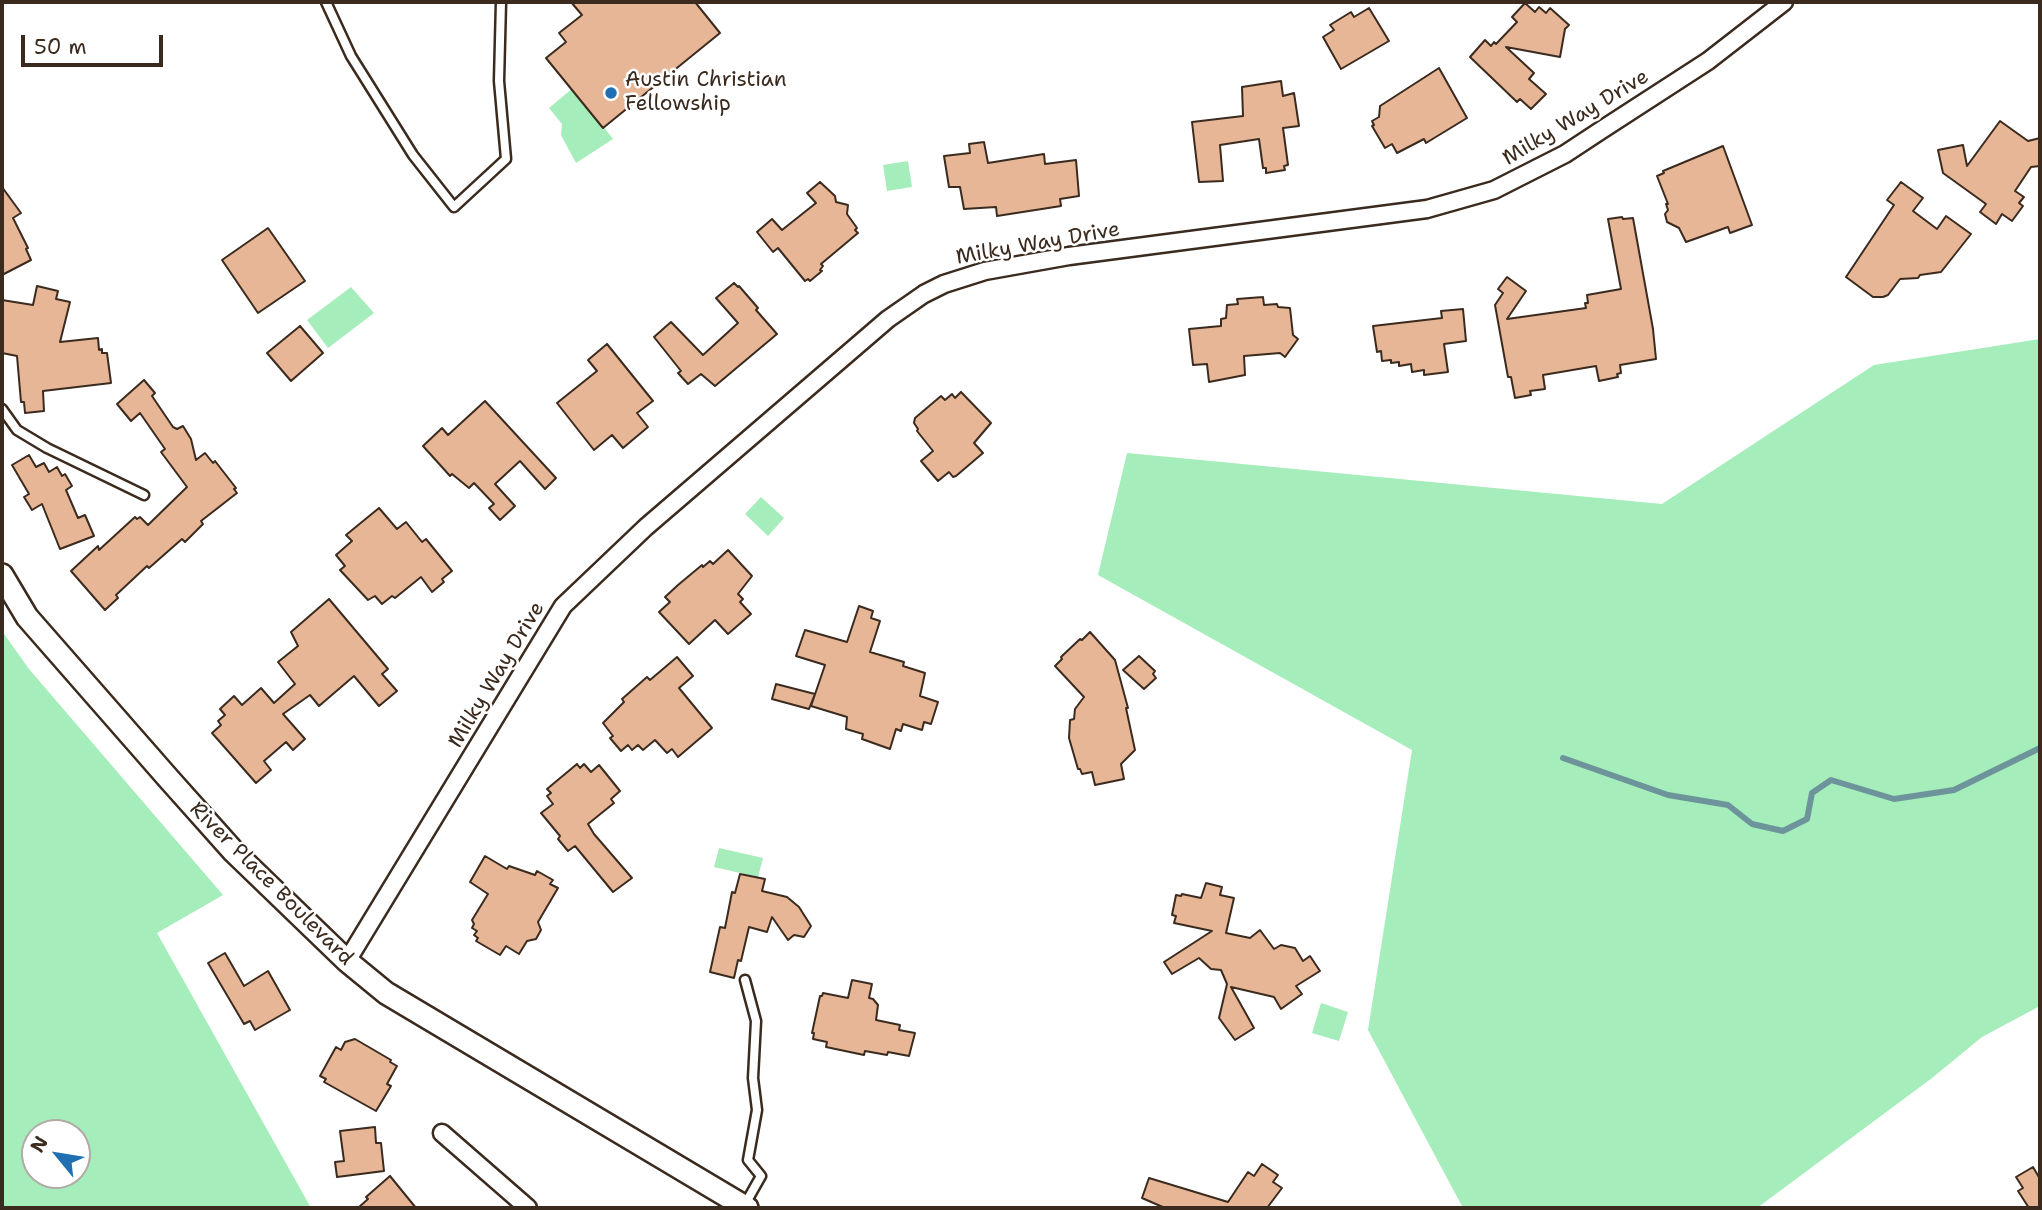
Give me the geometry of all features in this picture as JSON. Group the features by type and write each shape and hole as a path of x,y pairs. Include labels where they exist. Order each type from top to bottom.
{"street":[{"name":"Milky Way Drive","path":"346,961 563,606 656,518 888,319 924,294 944,284 985,271 1069,256 1427,209 1494,190 1565,154 1615,122 1707,61 1784,2"},
{"name":"River Place Boulevard","path":"2,575 27,617 168,778 234,852 346,961 386,993 746,1207"},
{"path":"442,1133 528,1208"}],"lane":[{"path":"326,2 351,56 412,155 454,207 506,159 499,81 501,2"},
{"path":"2,409 17,430 47,448 144,495"},
{"path":"745,981 756,1021 752,1078 757,1110 748,1160 761,1175 746,1207"}],"green space":[{"path":"573,88 613,139 576,163 561,135 562,124 549,108"},
{"path":"908,161 912,187 887,191 883,165"},
{"path":"351,287 374,313 328,348 307,320"},
{"path":"2040,339 2040,1006 1982,1037 1932,1078 1757,1208 1463,1208 1368,1030 1412,750 1098,575 1127,453 1662,504 1874,365"},
{"path":"761,497 784,518 768,536 745,514"},
{"path":"2,631 29,669 223,895 157,933 311,1208 2,1208"},
{"path":"719,848 763,858 758,877 714,867"},
{"path":"1321,1003 1348,1012 1339,1041 1312,1033"}],"building":[{"name":"Austin Christian Fellowship","path":"571,2 695,2 720,33 603,128 546,58 566,42 559,33 582,15"},
{"path":"1525,3 1535,12 1539,7 1546,13 1550,8 1569,25 1565,29 1560,57 1506,47 1534,73 1529,79 1546,94 1531,109 1520,99 1517,102 1470,57 1485,40 1491,46 1494,42 1496,44 1517,22 1512,17"},
{"path":"1369,8 1389,41 1341,69 1323,37 1334,30 1330,25 1351,12 1354,17"},
{"path":"1439,68 1467,118 1426,143 1424,139 1397,153 1392,144 1385,148 1372,126 1372,121 1379,117 1380,106"},
{"path":"1281,81 1283,96 1294,93 1299,126 1283,128 1288,165 1284,166 1285,170 1266,173 1259,139 1220,145 1223,181 1199,182 1192,122 1243,116 1242,87"},
{"path":"2000,121 2028,141 2040,138 2040,166 2031,167 2015,191 2024,197 2019,203 2023,206 2012,221 2002,214 1996,224 1980,212 1986,204 1943,173 1938,150 1963,145 1967,166"},
{"path":"984,142 988,163 1044,154 1045,164 1076,160 1079,196 1060,199 1061,206 997,216 996,207 964,209 960,187 949,187 944,156 970,153 969,144"},
{"path":"1723,146 1752,225 1730,233 1728,227 1686,242 1679,228 1667,222 1665,214 1668,204 1657,176"},
{"path":"820,182 835,196 836,202 848,205 847,214 858,233 821,264 822,271 810,281 805,281 778,248 773,252 757,232 772,219 782,230 816,203 807,193"},
{"path":"1901,182 1923,198 1913,211 1937,229 1946,216 1971,234 1941,272 1900,279 1888,295 1873,297 1846,277 1894,205 1887,200"},
{"path":"2,187 21,213 13,218 31,260 2,275"},
{"path":"1633,218 1656,359 1620,365 1621,373 1617,374 1618,377 1599,381 1596,366 1543,375 1545,389 1530,391 1531,395 1515,398 1511,377 1508,377 1495,305 1503,293 1498,289 1507,277 1526,291 1507,319 1586,308 1587,295 1621,289 1608,219"},
{"path":"268,228 305,281 258,313 222,260"},
{"path":"734,283 758,308 756,310 777,334 715,386 701,374 688,384 654,337 671,322 703,355 738,323 716,298"},
{"path":"37,286 58,291 56,299 70,302 60,342 98,338 99,350 107,353 111,383 43,391 44,411 25,413 24,402 21,402 17,356 2,353 2,300 33,305"},
{"path":"1263,297 1264,305 1277,304 1278,307 1290,308 1293,335 1298,339 1285,357 1280,353 1244,356 1245,375 1209,382 1207,364 1193,365 1189,329 1221,326 1221,319 1226,318 1227,305 1238,304 1237,299"},
{"path":"1463,309 1466,341 1444,344 1448,372 1424,375 1424,370 1412,372 1411,364 1399,366 1399,362 1382,361 1381,351 1377,352 1373,326 1442,318 1441,311"},
{"path":"300,326 323,353 291,381 267,353"},
{"path":"607,344 653,401 637,413 648,427 623,448 612,435 594,450 557,403 597,371 588,360"},
{"path":"144,380 155,393 152,396 173,427 177,429 183,426 191,439 196,460 205,453 213,463 215,461 237,493 201,521 203,524 185,542 182,539 149,568 147,566 116,595 118,598 105,610 71,571 135,517 140,517 148,525 187,487 161,452 165,449 140,413 131,421 117,404"},
{"path":"961,392 991,423 974,443 983,453 956,476 953,477 949,472 938,481 921,461 933,451 917,431 915,418 941,396 945,400 952,394 955,398"},
{"path":"485,401 556,478 545,489 520,461 495,484 515,506 500,520 489,508 494,504 474,483 469,488 452,474 450,476 423,446 442,428 448,435"},
{"path":"29,455 36,467 44,463 49,472 57,467 62,476 65,474 72,486 66,490 78,518 85,515 94,536 60,549 42,504 32,510 24,497 29,494 12,465"},
{"path":"379,508 397,529 406,522 422,542 426,539 452,571 432,592 421,577 395,598 392,596 382,604 375,596 368,600 340,570 345,566 336,555 352,541 346,535"},
{"path":"728,550 752,576 738,594 743,599 740,602 751,614 728,634 715,620 689,644 659,612 670,602 665,597 702,565 703,567 710,561 713,564"},
{"path":"329,599 388,669 382,674 397,691 379,706 354,676 319,706 310,695 283,714 305,739 293,750 286,742 264,761 271,770 256,783 212,733 221,725 218,721 225,715 220,709 234,696 242,705 261,688 274,703 295,684 278,662 298,646 291,632"},
{"path":"859,606 873,611 871,618 880,621 870,652 904,662 903,666 925,673 920,696 938,702 931,724 924,722 922,730 903,724 901,731 896,729 890,749 862,739 863,734 846,729 847,717 811,706 825,665 796,656 805,630 847,642"},
{"path":"1090,632 1115,660 1128,708 1135,750 1121,764 1124,779 1095,785 1092,772 1082,774 1078,769 1069,738 1070,720 1074,719 1075,709 1084,697 1055,666 1061,657"},
{"path":"1139,656 1155,671 1153,674 1156,678 1144,689 1123,670"},
{"path":"677,657 693,676 679,688 712,728 678,757 672,749 667,753 655,740 643,750 638,745 632,750 628,745 621,751 610,738 613,736 603,723 624,702 622,699 647,677 650,680"},
{"path":"776,684 815,694 809,709 772,699"},
{"path":"577,764 580,768 584,764 591,772 599,765 620,791 611,799 614,803 588,824 632,878 613,892 575,846 568,851 558,839 560,836 541,813 553,804 547,796 551,793 547,789"},
{"path":"485,856 507,869 509,866 535,875 537,871 553,880 550,884 558,888 538,922 541,930 536,939 527,941 519,954 506,946 500,955 476,941 478,938 474,935 477,931 472,928 472,920 488,894 470,882"},
{"path":"740,874 765,879 762,891 787,897 799,907 811,926 804,937 794,935 788,940 772,917 767,932 749,927 734,978 710,972 720,927 725,928 732,892 735,893"},
{"path":"1206,883 1222,887 1220,895 1234,898 1226,933 1250,938 1260,930 1274,949 1281,945 1295,948 1303,961 1310,956 1320,971 1296,986 1302,994 1281,1009 1274,997 1231,987 1254,1028 1235,1040 1219,1018 1227,984 1221,970 1211,969 1199,958 1172,974 1164,962 1212,931 1174,923 1176,916 1172,915 1176,895 1201,898"},
{"path":"225,953 244,986 268,971 290,1010 255,1030 250,1021 244,1024 208,963"},
{"path":"852,980 872,984 869,998 878,1005 876,1020 900,1025 899,1030 915,1033 909,1056 865,1051 864,1055 826,1047 827,1042 813,1039 820,996 823,993 848,998"},
{"path":"355,1039 397,1066 387,1084 391,1086 376,1111 324,1082 326,1079 320,1076 336,1047 341,1050 345,1042"},
{"path":"375,1127 376,1143 381,1143 384,1171 337,1177 335,1162 344,1161 340,1131"},
{"path":"1262,1164 1278,1175 1273,1182 1282,1188 1267,1208 1165,1208 1142,1198 1149,1178 1228,1202 1248,1172 1254,1176"},
{"path":"2033,1167 2040,1179 2040,1208 2029,1208 2018,1191 2023,1188 2016,1177"},
{"path":"390,1176 416,1208 358,1208 368,1199 366,1197"}],"waterway":[{"path":"1563,758 1668,795 1728,805 1752,824 1783,831 1807,819 1812,793 1831,780 1894,799 1954,790 2040,748"}],"place":[{"name":"Austin Christian Fellowship","path":"611,93"}]}
